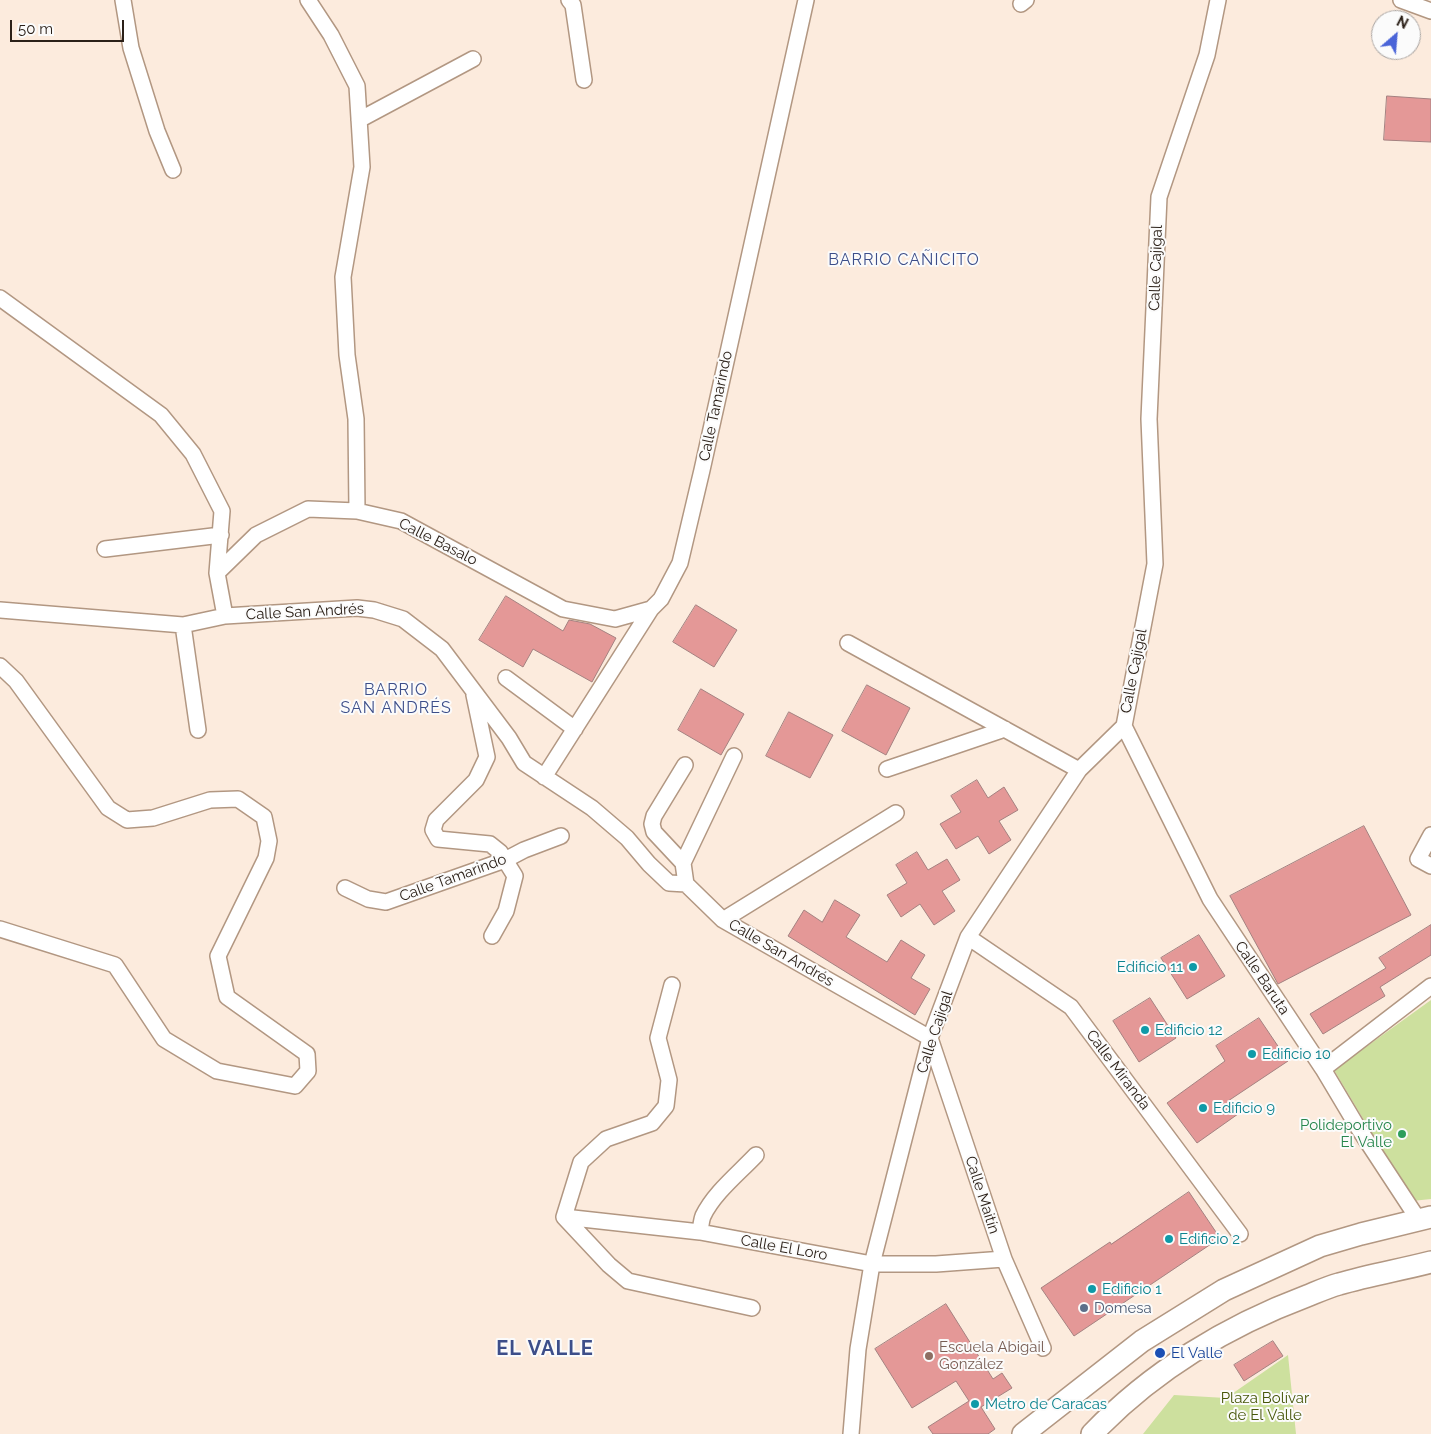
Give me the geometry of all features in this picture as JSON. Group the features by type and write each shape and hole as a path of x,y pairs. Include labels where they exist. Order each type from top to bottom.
{"main road":[{"path":"1023,1434 1142,1341 1224,1290 1320,1246 1424,1218"},
{"path":"1092,1434 1137,1392 1159,1376 1217,1337 1256,1317 1338,1284 1431,1262"}],"street":[{"path":"123,0 131,48 157,131 173,170"},
{"path":"308,0 331,35 356,86 362,167 343,277 347,354 356,419 357,511"},
{"path":"569,0 573,5 584,80"},
{"name":"Calle Tamarindo","path":"544,777 651,609 660,600 680,562 806,0"},
{"name":"Calle Cajigal","path":"851,1434 858,1349 872,1264 930,1038 968,937 1079,770 1124,726 1155,564 1149,419 1159,197 1207,55 1218,0"},
{"path":"1401,0 1431,11"},
{"path":"359,120 473,59"},
{"path":"0,298 161,415 193,454 222,511 217,573 225,616"},
{"name":"Calle Basalo","path":"217,573 256,535 308,509 357,511 401,521 563,609 615,619 651,609"},
{"path":"105,549 220,535"},
{"name":"Calle San Andrés","path":"0,610 183,625 225,616 357,608 391,614 408,622 442,649 509,738 524,763 592,808 620,832 669,883 686,884 723,920 930,1038"},
{"path":"183,625 198,730"},
{"path":"848,643 1079,770"},
{"path":"0,666 16,680 108,808 127,820 153,818 210,800 238,799 264,817 269,842 266,858 218,956 227,997 307,1054 308,1071 294,1086 217,1071 164,1038 115,965 0,930"},
{"path":"506,678 574,729"},
{"path":"473,692 487,758 476,780 436,820 433,830 438,839 490,844 500,852 515,876 506,911 492,936"},
{"name":"Calle Baruta","path":"1124,726 1210,899 1323,1069 1357,1126 1424,1218"},
{"path":"887,769 1005,728"},
{"path":"686,884 683,863 734,756"},
{"path":"683,863 654,832 652,824 654,816 685,766"},
{"path":"723,920 896,813"},
{"path":"1431,835 1418,859 1431,866"},
{"name":"Calle Tamarindo","path":"345,888 368,899 386,902 505,860 524,850 561,836"},
{"path":"0,926 19,937"},
{"name":"Calle Miranda","path":"968,937 1071,1007 1240,1234"},
{"path":"672,985 658,1038 669,1080 666,1106 652,1123 606,1139 581,1162 564,1217 609,1265 628,1280 752,1308"},
{"path":"1323,1069 1431,986"},
{"name":"Calle Maitín","path":"930,1038 1004,1259 1043,1348"},
{"path":"700,1232 703,1217 711,1204 756,1155"},
{"name":"Calle El Loro","path":"564,1217 700,1232 872,1264 936,1264 1004,1259"}],"green space":[{"name":"Polideportivo El Valle","path":"1431,1000 1431,1199 1412,1201 1334,1070"},
{"name":"Plaza Bolívar de El Valle","path":"1288,1355 1296,1434 1143,1434 1174,1395 1226,1398"}],"building":[{"path":"1387,96 1431,99 1431,142 1384,140"},
{"path":"506,596 563,631 569,620 590,624 616,638 592,682 533,649 523,667 479,640"},
{"path":"696,605 737,630 714,667 673,642"},
{"path":"867,685 910,708 886,755 842,731"},
{"path":"701,689 744,714 721,755 678,730"},
{"path":"789,712 833,735 810,778 766,756"},
{"path":"977,780 988,798 1004,787 1018,810 999,821 1011,840 989,854 978,836 956,849 940,824 961,812 951,796"},
{"path":"1364,826 1411,915 1278,984 1230,896"},
{"path":"917,852 928,870 947,859 960,880 942,891 955,911 934,925 920,904 901,917 887,895 907,883 896,865"},
{"path":"835,900 860,915 846,937 887,962 901,940 925,955 911,978 930,989 915,1015 788,936 804,910 822,922"},
{"path":"1431,925 1431,955 1380,987 1385,996 1323,1034 1310,1014 1386,968 1379,958"},
{"name":"Edificio 11","path":"1199,935 1225,976 1187,999 1161,958"},
{"name":"Edificio 12","path":"1150,998 1176,1038 1139,1062 1113,1021"},
{"path":"1259,1018 1288,1061 1228,1101 1238,1114 1197,1143 1167,1103 1225,1061 1216,1046"},
{"path":"1189,1192 1220,1238 1074,1336 1041,1288"},
{"name":"Escuela Abigail González","path":"946,1304 993,1379 1002,1373 1012,1388 981,1407 995,1429 988,1434 933,1434 928,1427 969,1401 956,1381 912,1408 875,1349"},
{"path":"1273,1341 1283,1356 1244,1381 1234,1365"}],"place":[{"name":"Edificio 11","path":"1193,967"},
{"name":"Edificio 12","path":"1145,1030"},
{"name":"Edificio 10","path":"1252,1054"},
{"name":"Edificio 9","path":"1203,1108"},
{"name":"Polideportivo El Valle","path":"1402,1134"},
{"name":"Edificio 2","path":"1169,1239"},
{"name":"Edificio 1","path":"1092,1289"},
{"name":"Domesa","path":"1084,1308"},
{"name":"El Valle","path":"1160,1353"},
{"name":"Escuela Abigail González","path":"929,1356"},
{"name":"Metro de Caracas","path":"975,1404"}],"district":[{"name":"BARRIO CAÑICITO","path":"904,260"},
{"name":"BARRIO SAN ANDRÉS","path":"396,699"},
{"name":"EL VALLE","path":"545,1349"}]}
